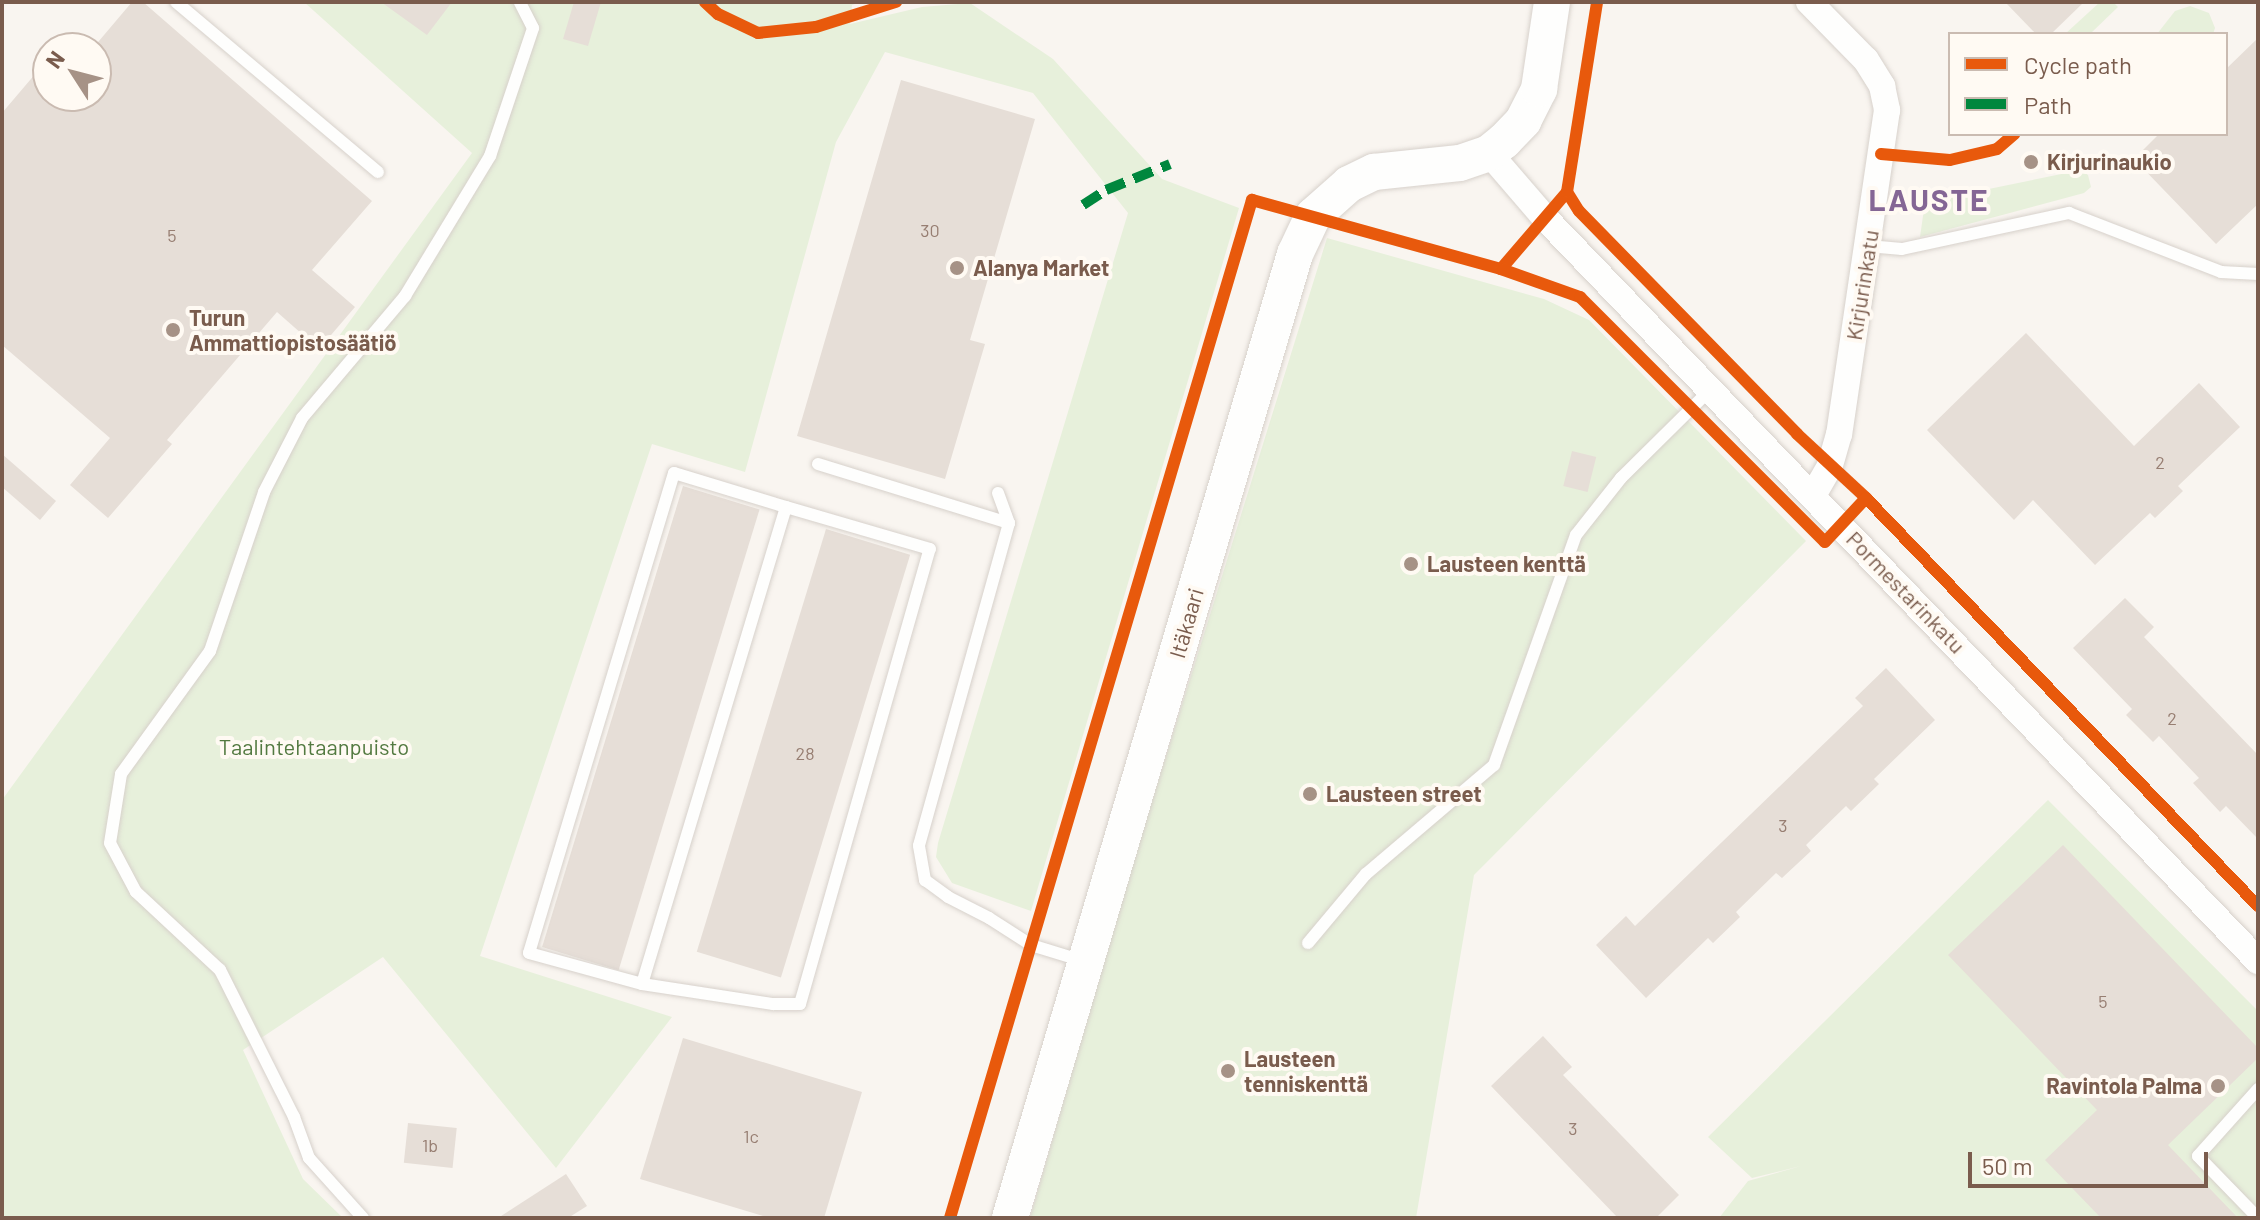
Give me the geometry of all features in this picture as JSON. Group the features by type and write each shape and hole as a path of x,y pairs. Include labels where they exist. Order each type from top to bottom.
{"street":[{"path":"1489,153 1504,141 1534,104 1552,2"},
{"name":"Kirjurinkatu","path":"1809,2 1866,60 1882,86 1887,110 1839,434 1830,466 1813,495"},
{"name":"Pormestarinkatu","path":"1489,153 1545,218 1712,388 2258,961"},
{"name":"Itäkaari","path":"1010,1218 1295,254 1313,216 1330,197 1374,172 1460,163 1489,153"}],"lane":[{"path":"176,2 378,172"},
{"path":"363,1218 309,1158 294,1117 220,970 136,892 110,843 121,774 210,651 264,492 302,418 405,296 490,156 533,28 520,2"},
{"path":"1868,246 1902,249 2069,213 2221,272 2258,274"},
{"path":"1308,943 1366,874 1494,765 1576,535 1621,478 1712,388"},
{"path":"818,464 1009,523"},
{"path":"674,473 786,507 930,549 800,1004 773,1004 642,984 529,953 674,473"},
{"path":"998,493 1009,523 919,846 925,880 948,897 1031,945 1086,962"},
{"path":"642,984 786,507"},
{"path":"2258,1089 2198,1156 2258,1218"}],"green space":[{"name":"Taalintehtaanpuisto","path":"304,2 861,2 852,5 850,24 922,7 970,3 1053,59 1162,179 1239,208 1031,911 952,883 936,857 1128,213 1033,93 885,52 836,142 745,472 652,444 480,956 672,1017 556,1168 383,957 243,1050 303,1179 343,1218 2,1218 2,800 472,153"},
{"path":"2100,2 2113,2 2118,7 2092,32 2067,32"},
{"path":"2190,6 2209,13 2214,32 2159,32 2175,11"},
{"path":"2081,170 2088,175 2091,187 2084,193 1920,237 1925,202"},
{"path":"1327,238 1544,299 1589,320 1806,541 1474,875 1416,1218 1030,1218 1122,898"},
{"path":"2048,800 2258,1011 2258,1218 1719,1218 1748,1181 1801,1166 1752,1178 1708,1137"}],"building":[{"name":"Turun Ammattiopistosäätiö","path":"132,2 143,2 372,201 312,270 355,307 319,349 277,312 167,440 172,444 108,518 70,485 110,438 2,345 2,113 32,78 32,112 112,112 112,32 107,32"},
{"path":"381,2 452,2 427,35"},
{"path":"574,2 601,2 588,46 563,39"},
{"path":"2005,2 2084,2 2053,32 2034,32"},
{"path":"2258,38 2258,204 2216,244 2134,159 2157,136 2228,136 2228,67"},
{"path":"901,80 1035,119 970,340 985,344 945,479 797,436"},
{"path":"2026,333 2134,446 2199,383 2240,427 2178,486 2183,491 2155,518 2150,513 2095,565 2033,500 2014,520 1927,430"},
{"path":"1572,451 1596,457 1588,492 1563,486"},
{"path":"2,454 56,501 40,520 2,487"},
{"path":"683,486 760,509 619,970 542,947"},
{"path":"826,529 910,555 781,977 697,952"},
{"path":"2125,598 2154,627 2144,637 2258,755 2258,839 2226,806 2220,812 2193,783 2199,778 2159,736 2153,742 2126,715 2132,709 2073,648"},
{"path":"1886,668 1935,720 1874,779 1879,784 1851,811 1846,806 1806,845 1811,851 1782,878 1776,873 1736,912 1740,917 1713,943 1708,938 1646,998 1596,945 1626,916 1635,926 1863,706 1855,698"},
{"path":"2063,845 2258,1048 2258,1058 2168,1145 2238,1218 2101,1218 2045,1160 2097,1110 1948,955"},
{"path":"1543,1036 1572,1067 1563,1075 1679,1195 1656,1218 1618,1218 1491,1086"},
{"path":"683,1038 862,1092 824,1218 770,1218 640,1179"},
{"path":"408,1123 457,1128 453,1168 404,1163"},
{"path":"566,1174 587,1206 568,1218 498,1218"}],"marked path":[{"path":"1083,205 1106,190 1170,164"}],"cycle path":[{"path":"705,2 718,14 758,33 816,27 896,2"},
{"path":"1501,269 1567,192 1597,2"},
{"path":"1881,154 1950,160 1997,149 2012,136"},
{"path":"1567,192 1579,211 1797,434 1866,498 2258,906"},
{"path":"950,1218 1252,200 1501,269 1580,297 1825,542 1866,498"}],"place":[{"name":"Kirjurinaukio","path":"2031,162"},
{"name":"Alanya Market","path":"957,268"},
{"name":"Turun Ammattiopistosäätiö","path":"173,330"},
{"name":"Lausteen kenttä","path":"1411,564"},
{"name":"Lausteen street","path":"1310,794"},
{"name":"Lausteen tenniskenttä","path":"1228,1071"},
{"name":"Ravintola Palma","path":"2218,1086"}],"district":[{"name":"LAUSTE","path":"1929,199"}]}
